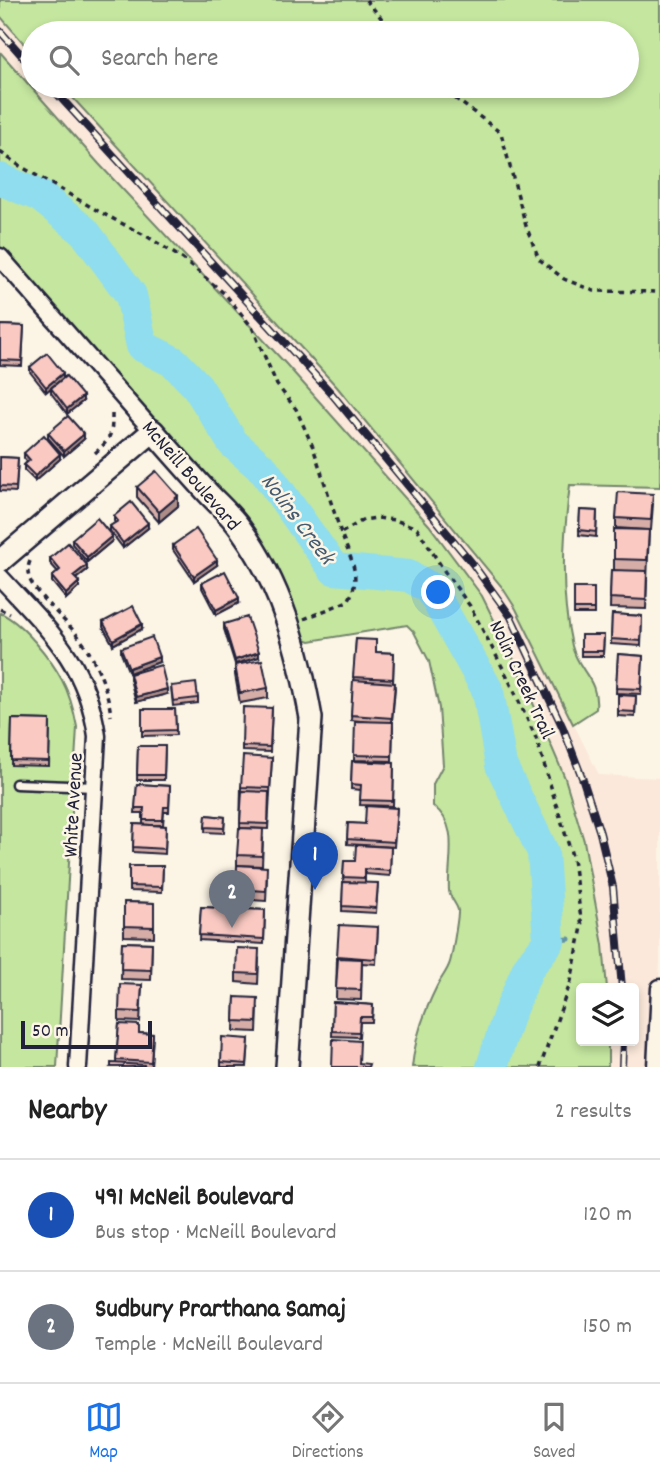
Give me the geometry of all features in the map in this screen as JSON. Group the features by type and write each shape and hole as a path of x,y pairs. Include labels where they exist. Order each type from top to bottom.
{"street":[{"name":"McNeill Boulevard","path":"0,257 240,527 278,595 289,625 304,678 311,718 287,1067"},
{"path":"0,561 153,431"},
{"name":"White Avenue","path":"0,577 54,636 86,688 94,713 97,736 95,787 78,1067"},
{"path":"656,1067 660,988"}],"lane":[{"path":"16,784 95,787"}],"path":[{"path":"366,0 384,21"},
{"path":"455,98 501,133 526,226 539,259 564,279 594,291 660,292"},
{"path":"0,152 183,259 225,294 253,327 277,386 296,409 313,447 351,558 356,584 348,601 289,625"},
{"path":"89,459 111,435 111,409"},
{"name":"Nolin Creek Trail","path":"341,533 363,520 377,518 395,520 417,528 444,572 470,606 536,738 573,859 582,927 571,981 540,1067"},
{"path":"0,609 15,618"}],"shaded area":[{"path":"0,16 21,40 21,76 0,52"},
{"path":"41,98 73,98 337,387 502,587 516,609 599,775 660,778 660,961 654,1067 608,1067 608,1046 639,1046 639,983 607,983 603,945 584,841 565,778 518,668 482,596 429,525 286,364"}],"green space":[{"path":"0,0 660,0 660,487 570,485 566,525 564,586 568,626 575,655 594,690 596,709 573,724 516,609 502,587 337,387 73,98 639,98 639,21 21,21 21,40 0,16"},
{"path":"0,52 21,76 21,98 41,98 286,364 429,525 482,596 518,668 565,778 584,841 603,945 607,983 576,983 576,1046 608,1046 608,1067 412,1067 424,1015 450,962 458,913 449,891 450,834 442,814 433,806 433,784 443,765 439,708 429,661 414,632 407,625 310,641 291,634 238,528 0,259"},
{"path":"0,613 17,624 51,662 67,691 77,727 57,1067 0,1067"}],"building":[{"path":"0,325 24,326 22,361 0,360"},
{"path":"47,353 63,373 46,387 30,367"},
{"path":"66,376 83,396 67,409 51,388"},
{"path":"68,416 84,434 64,451 48,433"},
{"path":"44,435 60,454 35,476 24,465 30,460 24,453"},
{"path":"0,457 18,458 16,487 0,486"},
{"path":"156,471 178,496 159,512 137,487"},
{"path":"618,492 653,494 651,520 616,518"},
{"path":"131,502 148,523 123,543 110,526 118,521 114,516"},
{"path":"580,510 597,511 596,532 579,530"},
{"path":"97,518 112,536 87,557 72,539"},
{"path":"196,529 217,560 194,576 173,545"},
{"path":"614,529 649,530 647,560 614,559"},
{"path":"68,543 87,565 73,576 79,582 66,594 52,577 60,570 50,558"},
{"path":"611,570 647,571 646,600 610,598"},
{"path":"225,571 239,598 216,610 202,583"},
{"path":"574,588 594,588 594,609 574,609"},
{"path":"133,606 142,624 113,640 103,622"},
{"path":"612,614 642,616 641,641 611,639"},
{"path":"247,617 259,652 235,660 224,624"},
{"path":"581,635 604,635 603,651 581,651"},
{"path":"152,637 159,657 129,668 121,648"},
{"path":"356,639 376,640 376,652 394,653 393,679 353,677"},
{"path":"618,654 643,656 641,689 616,688"},
{"path":"262,660 268,688 240,693 235,665"},
{"path":"161,665 167,689 136,697 130,674"},
{"path":"353,680 395,683 392,718 351,715"},
{"path":"196,683 198,698 173,701 171,686"},
{"path":"618,695 636,696 635,712 618,711"},
{"path":"243,707 272,708 270,747 242,746"},
{"path":"142,709 175,709 176,730 142,731"},
{"path":"12,719 50,720 49,761 11,760"},
{"path":"355,721 393,722 392,756 354,755"},
{"path":"138,746 165,746 164,775 137,775"},
{"path":"243,756 272,758 270,788 241,787"},
{"path":"352,761 394,763 393,801 360,800 361,785 351,784"},
{"path":"137,784 170,786 169,807 164,807 163,820 143,820 144,808 135,808"},
{"path":"242,791 269,792 268,824 240,823"},
{"path":"366,806 397,808 394,842 347,839 348,823 365,824"},
{"path":"206,815 225,817 224,828 205,827"},
{"path":"134,824 166,826 165,849 133,847"},
{"path":"239,828 263,829 262,856 237,855"},
{"path":"356,845 391,847 390,871 365,869 365,878 343,877 344,861 355,861"},
{"path":"237,865 267,867 266,891 236,889"},
{"path":"129,866 163,866 162,887 129,886"},
{"path":"343,882 378,883 376,908 342,906"},
{"path":"124,902 154,903 154,927 124,926"},
{"path":"201,907 265,910 264,939 199,935"},
{"path":"339,925 378,927 376,959 337,956"},
{"path":"122,942 152,943 151,970 121,969"},
{"path":"237,948 259,949 258,974 236,973"},
{"path":"338,958 362,959 361,990 336,989"},
{"path":"120,984 142,985 140,1012 119,1011"},
{"path":"235,997 258,998 257,1022 234,1021"},
{"path":"333,1002 373,1005 372,1017 360,1017 359,1032 332,1031"},
{"path":"119,1024 139,1025 139,1033 153,1034 151,1062 116,1060"},
{"path":"222,1037 249,1039 247,1064 221,1062"},
{"path":"333,1039 360,1041 359,1063 369,1064 368,1067 332,1067"},
{"path":"111,1063 144,1065 144,1067 111,1067"}],"waterway":[{"name":"Nolins Creek","path":"0,179 40,196 84,231 131,295 142,346 174,362 197,386 233,443 264,470 334,569 409,576 430,588 488,691 501,765 543,852 549,941 528,968 508,1016 492,1067"},
{"path":"549,941 569,939"}],"railway":[{"path":"0,31 21,55"},
{"path":"61,98 331,393 472,563 511,617 563,728 600,833 613,887 622,983"},
{"path":"622,1067 623,1046"}],"place":[{"name":"491 McNeil Boulevard","path":"315,890"},
{"name":"Sudbury Prarthana Samaj","path":"232,928"}]}
